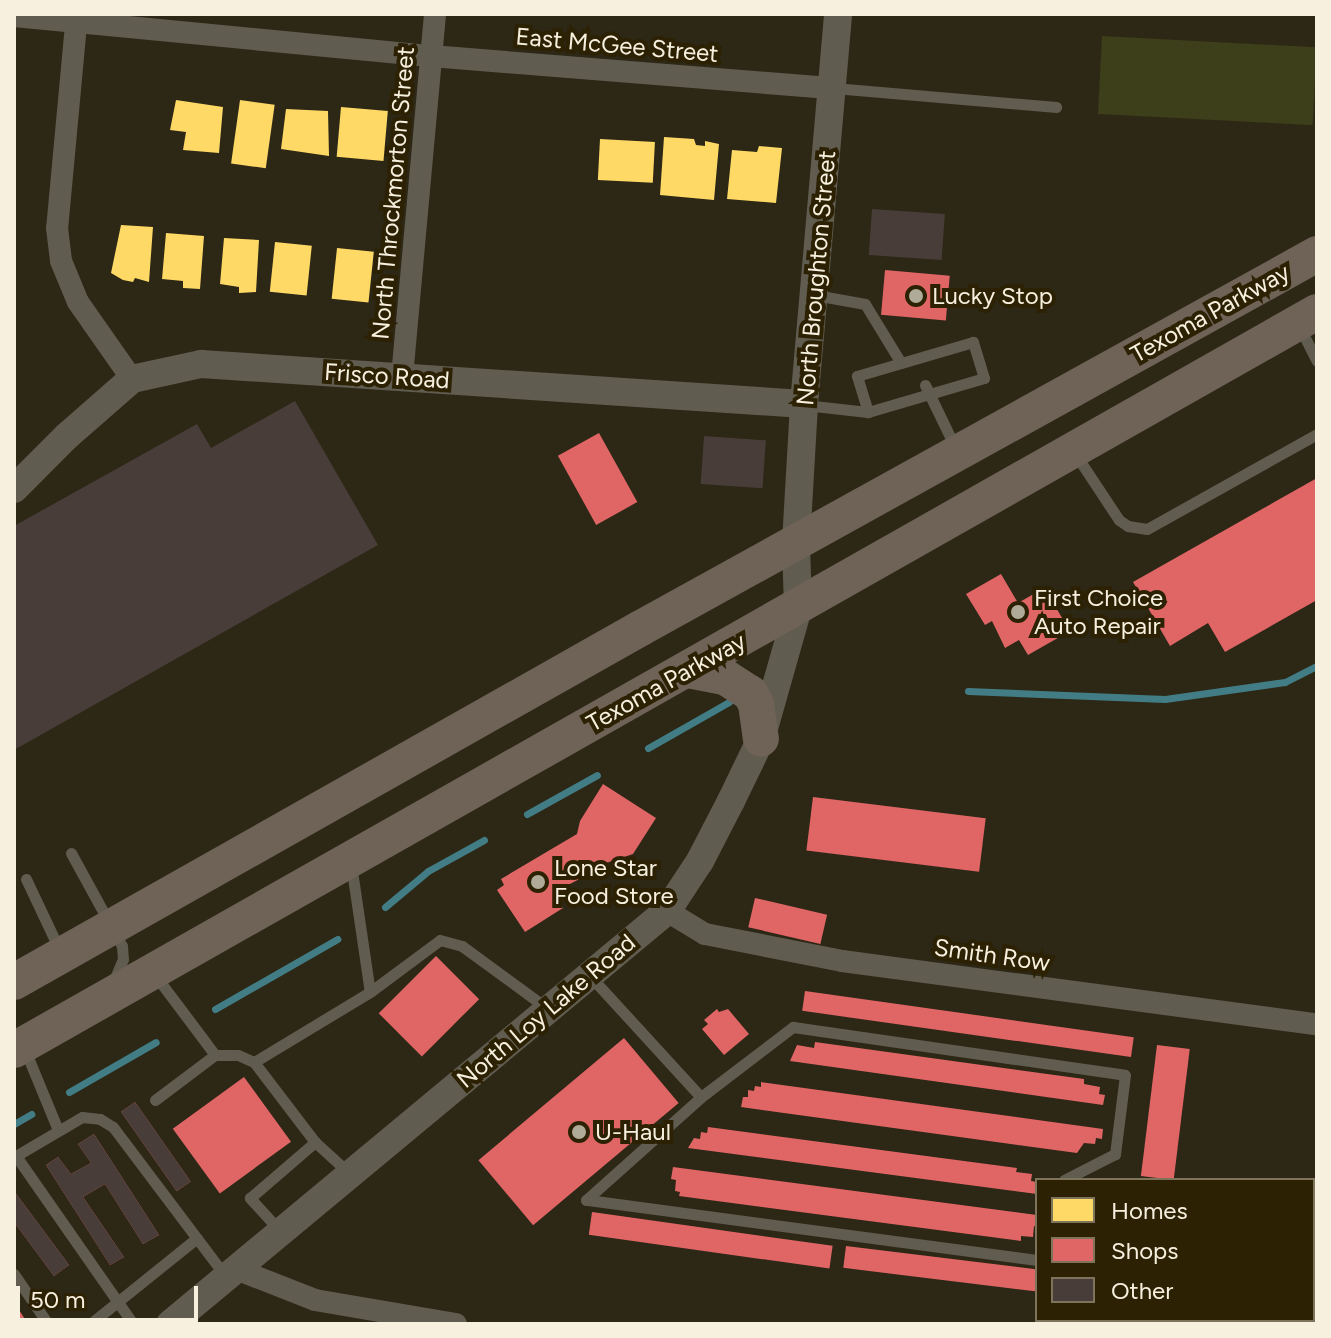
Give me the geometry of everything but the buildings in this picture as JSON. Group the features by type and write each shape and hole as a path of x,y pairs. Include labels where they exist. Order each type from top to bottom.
{"main road":[{"name":"Texoma Parkway","path":"14,982 1317,254"},
{"name":"Texoma Parkway","path":"18,1048 1307,318"},
{"path":"688,670 725,677 750,693 756,704 761,739"}],"street":[{"name":"North Throckmorton Street","path":"402,377 435,14"},
{"name":"North Broughton Street","path":"798,608 796,543 804,404 838,14"},
{"name":"East McGee Street","path":"14,16 77,17 431,56 833,88"},
{"path":"77,17 57,228 61,261 78,302 132,379"},
{"name":"Frisco Road","path":"14,489 67,436 132,379 201,364 804,404"},
{"name":"North Loy Lake Road","path":"170,1324 667,911 700,861 761,739 798,608"},
{"name":"Smith Row","path":"667,911 705,934 842,961 1317,1024"},
{"path":"231,1273 315,1300 456,1324"}],"lane":[{"path":"833,88 1056,107"},
{"path":"814,294 865,304 901,363"},
{"path":"1307,318 1317,361"},
{"path":"804,404 868,412 952,382 984,378 973,342 943,354 901,363 886,371 857,376 868,412"},
{"path":"926,390 958,452"},
{"path":"1074,451 1119,520 1128,526 1147,529 1317,434"},
{"path":"71,853 114,925 122,946 123,959 107,998"},
{"path":"351,860 370,992"},
{"path":"26,879 62,954"},
{"path":"254,1062 370,992 440,940 462,946 548,1010"},
{"path":"152,972 215,1055"},
{"path":"590,975 701,1097"},
{"path":"1035,1260 586,1200 701,1097 793,1027 1125,1075 1115,1154 1068,1178"},
{"path":"18,1048 58,1130"},
{"path":"155,1100 215,1055 238,1055 254,1062 315,1142 350,1174"},
{"path":"133,1324 15,1156 82,1117 100,1119 113,1127 197,1238 231,1273"},
{"path":"281,1232 250,1198 315,1142"},
{"path":"90,1324 197,1238"},
{"path":"14,1274 48,1324"}],"shaded area":[{"path":"1102,36 1317,47 1313,125 1098,114"}],"waterway":[{"path":"968,691 1165,699 1285,682 1317,666"},
{"path":"648,748 729,702"},
{"path":"527,814 597,775"},
{"path":"385,907 428,871 484,840"},
{"path":"215,1009 337,939"},
{"path":"69,1092 156,1042"},
{"path":"14,1124 31,1114"}],"place":[{"name":"Lucky Stop","path":"916,296"},
{"name":"First Choice Auto Repair","path":"1018,612"},
{"name":"Lone Star Food Store","path":"538,882"},
{"name":"U-Haul","path":"579,1132"}]}
